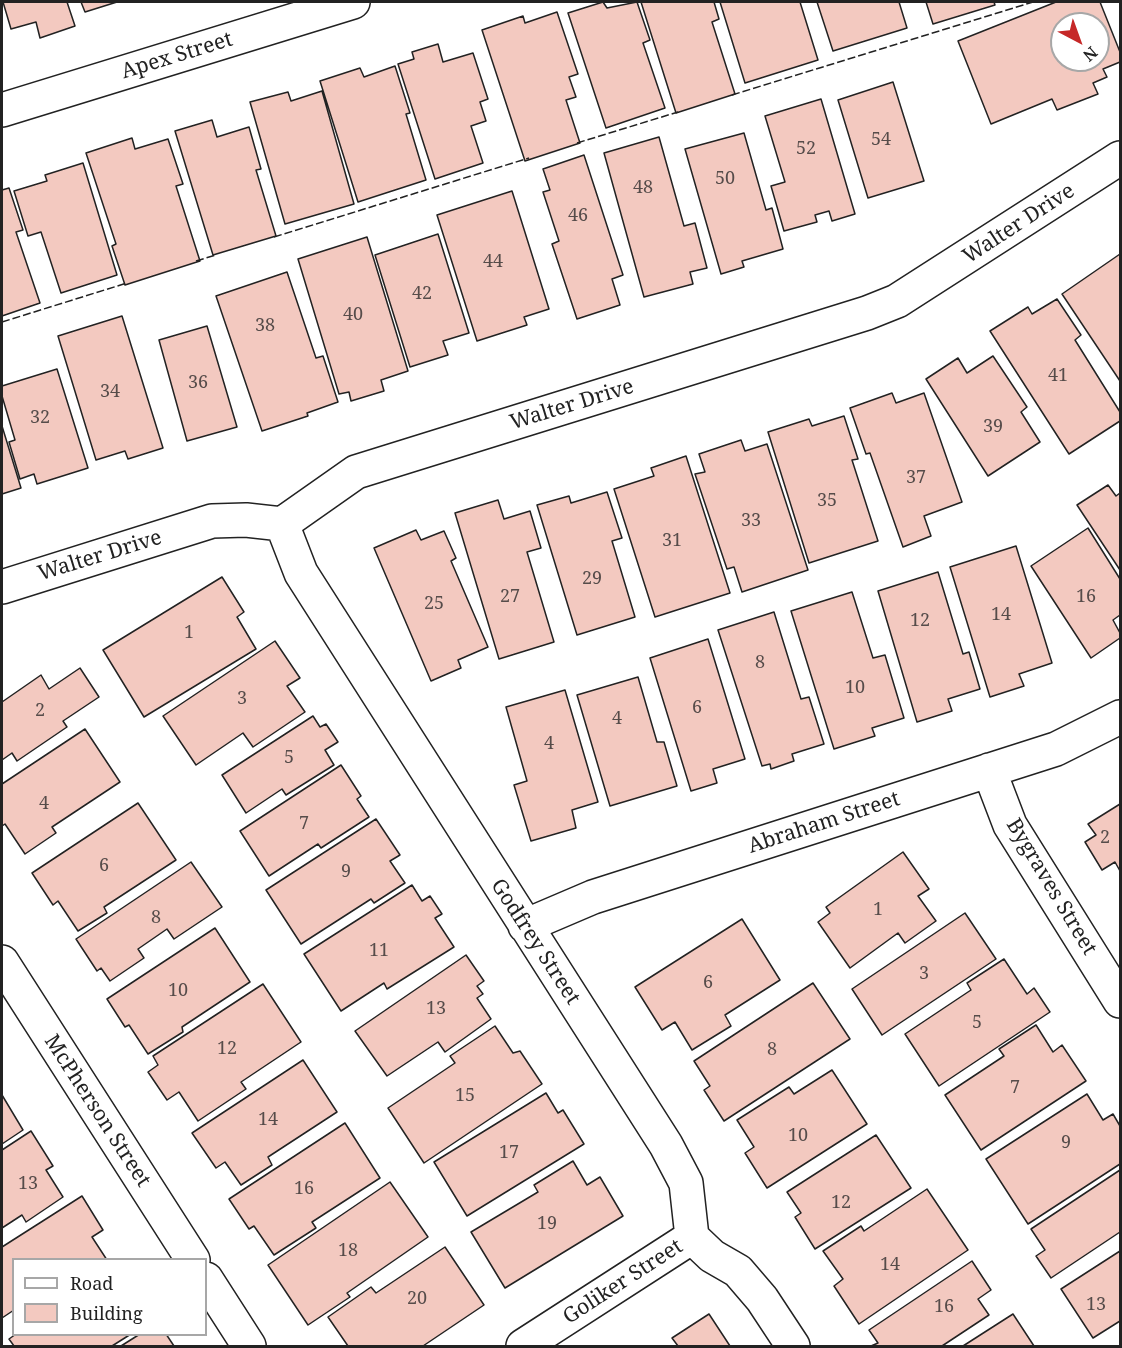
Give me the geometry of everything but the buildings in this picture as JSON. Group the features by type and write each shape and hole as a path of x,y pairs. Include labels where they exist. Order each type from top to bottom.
{"street":[{"name":"Apex Street","path":"2,110 353,2"},
{"name":"Walter Drive","path":"2,587 212,521 246,520 282,524 356,472 897,302 1120,158"},
{"name":"Godfrey Street","path":"282,524 300,573 666,1145 686,1183 692,1238"},
{"name":"Abraham Street","path":"525,926 593,897 1056,749 1120,717"},
{"name":"Bygraves Street","path":"989,770 1010,825 1120,1001"},
{"name":"McPherson Street","path":"2,962 192,1258"},
{"name":"Goliker Street","path":"523,1347 692,1238"},
{"path":"692,1238 712,1256 738,1271 762,1299 793,1347"},
{"path":"207,1281 249,1347"}],"fence":[{"path":"732,95 1033,2"},
{"path":"577,143 678,112"},
{"path":"274,237 529,158"},
{"path":"196,261 216,255"},
{"path":"2,322 127,283"}]}
